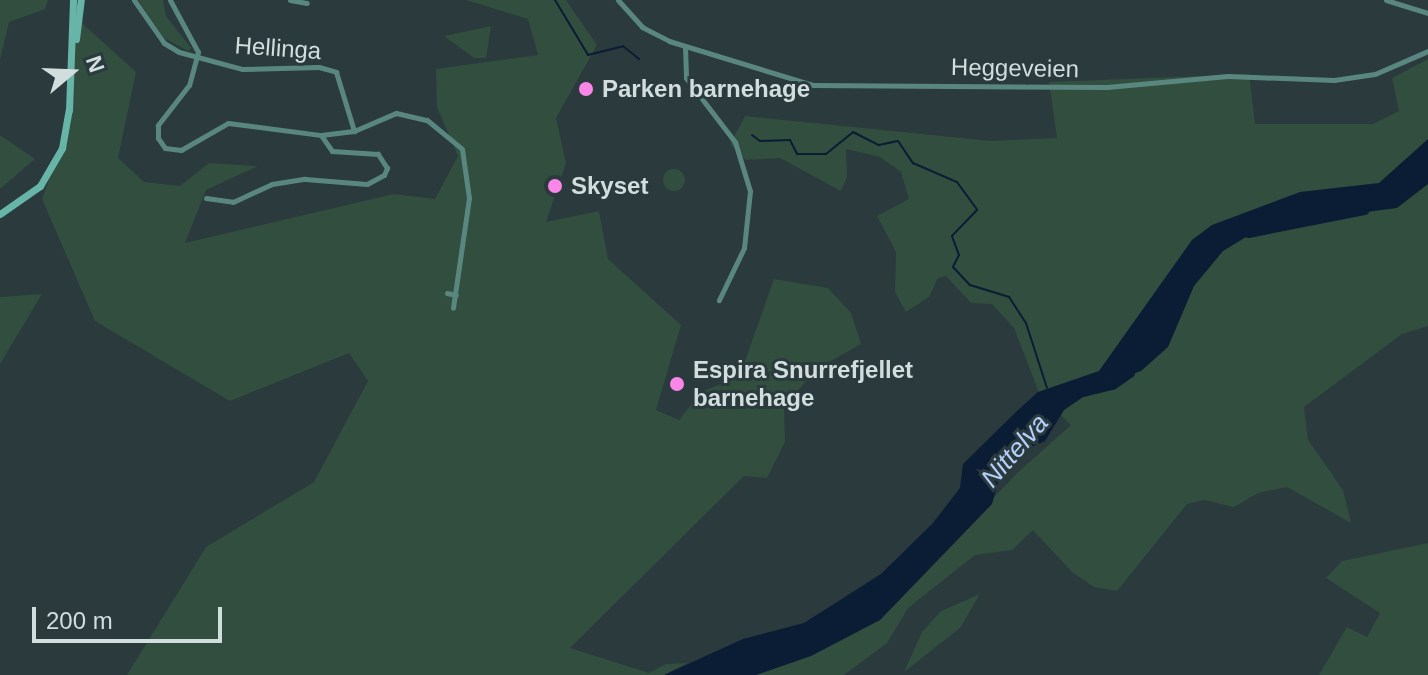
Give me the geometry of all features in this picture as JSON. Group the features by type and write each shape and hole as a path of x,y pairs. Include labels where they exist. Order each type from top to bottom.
{"main road":[{"path":"0,214 40,186 60,156 68,121 73,0"},
{"path":"73,49 81,0"}],"street":[{"name":"Hellinga","path":"134,0 164,43 198,57 242,69 333,70 354,131"},
{"path":"170,0 175,17 195,40 198,57 189,85 158,125 165,148 181,150 239,122 321,135 354,131 396,113 411,114 445,132 462,149 469,198 453,308"},
{"path":"290,0 307,3"},
{"name":"Heggeveien","path":"618,0 642,27 685,47 821,86 1122,87 1240,76 1334,80 1375,74 1428,51"},
{"path":"1386,0 1428,13"},
{"path":"685,47 687,81 737,146 750,191 744,248 719,300"},
{"path":"206,198 233,202 272,184 305,179 367,184 384,175 386,163 378,154 332,151 321,135"},
{"path":"447,293 456,295"}],"green space":[{"path":"0,0 48,0 45,9 9,22 0,60"},
{"path":"138,0 163,0 166,16 191,48 188,51 164,38"},
{"path":"466,0 566,0 597,45 556,118 566,163 546,222 599,211 608,259 681,325 656,410 679,420 702,391 739,378 774,279 828,288 851,313 861,344 815,370 784,408 785,442 767,478 744,476 570,648 649,673 666,664 687,663 664,675 127,675 206,547 314,482 368,381 349,353 230,401 95,321 42,199 66,132 73,15 136,72 118,158 144,182 180,186 209,163 258,166 206,190 185,243 394,194 435,199 458,156 437,107 436,69 538,55 528,19"},
{"path":"491,26 486,58 474,58 444,36"},
{"path":"1428,59 1428,326 1402,334 1304,407 1308,440 1343,490 1351,523 1287,487 1258,493 1234,507 1204,500 1187,504 1117,591 1094,587 1072,572 1033,530 1012,550 975,555 908,608 887,643 844,675 756,675 880,620 1016,474 1071,425 1040,395 1014,328 992,304 971,303 946,276 938,278 929,297 906,312 895,292 896,252 877,216 909,199 901,172 880,157 846,149 847,177 841,191 780,158 746,160 730,144 745,116 991,141 1057,138 1049,82 1249,74 1255,124 1373,124 1399,111 1392,78"},
{"path":"0,135 35,159 0,189"},
{"path":"670,169 678,169 685,180 678,191 670,191 663,184 663,176"},
{"path":"42,294 0,364 0,297"},
{"path":"1428,543 1428,675 1319,675 1347,627 1367,637 1380,613 1326,578 1342,561"},
{"path":"980,594 960,628 904,672 922,632 941,611"}],"water":[{"name":"Nittelva","path":"1428,139 1428,184 1397,208 1266,225 1223,251 1194,286 1168,347 1141,371 1101,385 1064,410 1045,441 1019,453 1001,472 992,504 880,620 811,656 756,675 664,675 743,639 804,623 881,574 933,523 960,488 963,464 1017,411 1038,392 1099,371 1192,240 1212,225 1300,192 1379,183"}],"waterway":[{"path":"555,0 588,55 623,46 639,59"},
{"path":"752,135 760,141 790,140 797,154 826,154 853,132 879,145 898,141 913,163 957,182 977,210 952,236 959,255 953,267 970,285 1009,297 1026,323 1047,388"},
{"name":"Nittelva","path":"1248,232 1364,209"},
{"name":"Nittelva","path":"1083,391 1112,384 1129,372"}],"place":[{"name":"Parken barnehage","path":"586,89"},
{"name":"Skyset","path":"555,186"},
{"name":"Espira Snurrefjellet barnehage","path":"677,384"}]}
